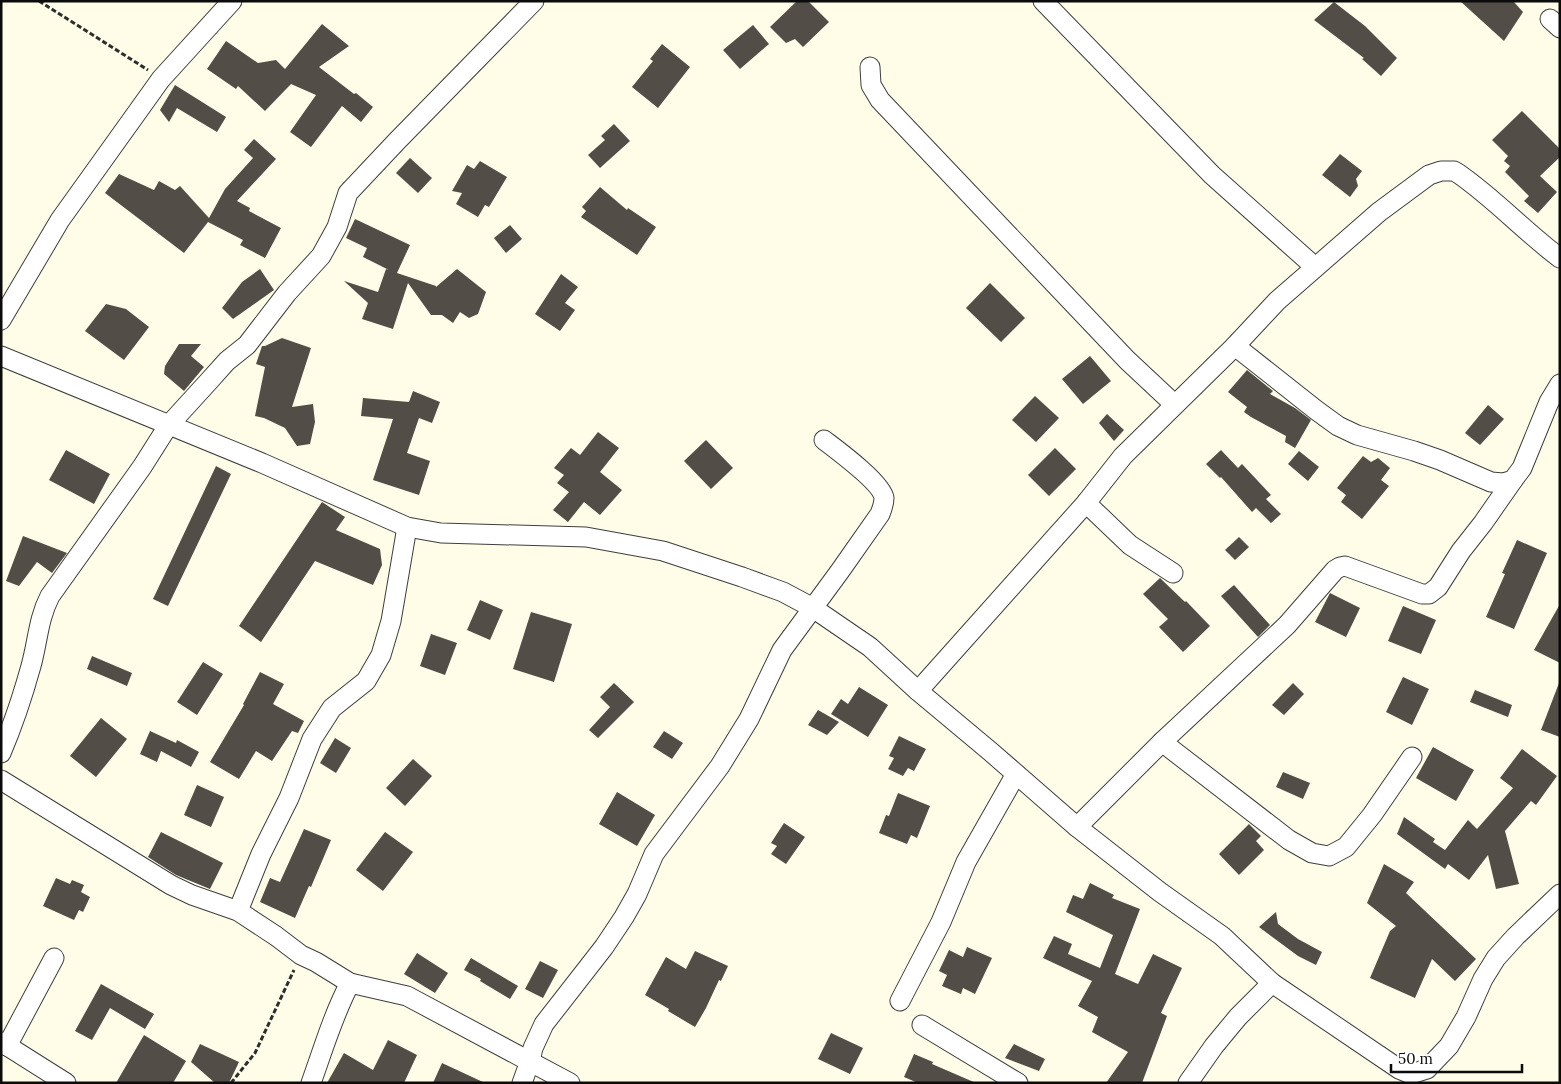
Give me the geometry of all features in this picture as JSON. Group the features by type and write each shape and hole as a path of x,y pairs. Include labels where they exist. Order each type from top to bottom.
{"street":[{"path":"1,320 60,220 161,79 232,1"},
{"path":"1,753 32,665 42,611 50,596 142,467 168,426 208,380 246,345 287,293 321,256 337,227 348,193 534,1"},
{"path":"1043,1 1212,174 1315,267"},
{"path":"870,67 871,86 880,100 1127,360 1174,404"},
{"path":"918,691 1086,503 1123,456 1234,346 1276,301 1378,212 1429,175 1441,171 1454,172 1464,178 1560,258"},
{"path":"1234,346 1338,426 1357,435 1432,457 1491,482 1503,484 1513,480"},
{"path":"3,362 262,463 407,527 441,533 586,537 663,551 783,592 813,608 870,647 918,691 1078,827 1160,892 1222,936 1272,983 1398,1069 1410,1074 1427,1069 1449,1046 1466,1017 1483,979 1496,958 1516,936 1558,898"},
{"path":"1078,827 1162,742 1287,625 1334,570 1340,567 1358,570 1422,594 1433,592 1522,468 1549,402 1560,384"},
{"path":"522,1083 533,1048 544,1024 604,947 624,917 637,894 654,854 720,766 749,720 782,650 874,521 884,504 881,490 853,463 824,440"},
{"path":"1086,503 1130,545 1172,573"},
{"path":"238,911 261,854 289,798 312,739 332,708 366,681 382,655 392,621 407,527"},
{"path":"1162,742 1289,840 1312,853 1329,856 1346,847 1372,815 1412,757"},
{"path":"900,1001 940,922 966,862 1016,774"},
{"path":"1,780 171,885 192,896 238,911 301,955 350,983 407,996 570,1083"},
{"path":"54,958 4,1044 66,1083"},
{"path":"311,1083 330,1034 335,1013 350,983"},
{"path":"1188,1083 1214,1046 1238,1017 1272,983"},
{"path":"922,1024 1018,1083"}],"path":[{"path":"39,1 161,79"},
{"path":"231,1083 255,1053 301,955"}],"building":[{"path":"797,1 808,1 829,22 803,47 795,39 786,43 770,27"},
{"path":"1460,1 1513,1 1523,12 1504,41"},
{"path":"1334,2 1365,26 1397,58 1381,76 1362,59 1364,58 1314,20"},
{"path":"322,24 349,46 319,67 373,107 361,122 342,106 311,147 290,132 316,95 291,84 265,111 238,86 236,89 207,69 226,41 258,63 276,60 285,69"},
{"path":"753,25 769,44 740,69 723,50"},
{"path":"662,44 690,67 658,108 632,87 653,61 650,59"},
{"path":"175,85 226,117 217,132 177,108 169,122 160,110"},
{"path":"1522,111 1560,149 1560,157 1540,176 1557,192 1538,213 1524,201 1529,196 1505,172 1510,166 1504,161 1508,156 1492,140"},
{"path":"614,124 630,141 600,168 588,155 605,140 601,136"},
{"path":"254,139 276,159 237,201 250,208 249,211 281,228 265,258 240,245 243,240 208,222 184,253 105,193 119,174 154,190 159,181 175,190 180,186 209,218 225,189 253,158 244,150"},
{"path":"1340,154 1362,171 1356,179 1358,186 1350,197 1322,175"},
{"path":"410,158 432,178 418,193 396,173"},
{"path":"480,161 507,177 489,207 485,205 478,217 456,204 462,193 452,191 467,165 474,169"},
{"path":"600,187 627,210 628,208 656,227 637,255 581,217 586,211 582,207"},
{"path":"355,219 410,245 397,273 436,287 457,269 486,292 478,314 469,318 460,312 453,323 442,315 431,315 408,283 393,329 362,319 368,303 344,281 378,292 386,269 389,270 363,257 367,248 346,238"},
{"path":"510,225 522,239 506,253 494,238"},
{"path":"260,269 274,290 233,319 222,308 242,282"},
{"path":"561,274 578,287 565,303 575,310 560,331 535,314"},
{"path":"990,283 1025,318 1001,342 966,308"},
{"path":"106,304 126,309 149,327 124,360 85,331"},
{"path":"282,338 311,348 292,407 313,404 315,422 310,444 297,446 285,428 255,416 265,367 256,364 262,346"},
{"path":"179,344 201,344 191,356 204,367 184,391 164,374 165,366"},
{"path":"1090,356 1111,381 1083,404 1062,379"},
{"path":"1247,370 1273,391 1270,394 1295,408 1311,420 1295,448 1285,442 1286,436 1244,412 1247,407 1228,392"},
{"path":"413,391 440,402 432,423 419,418 407,453 430,461 419,495 373,480 393,419 361,416 363,398 409,402"},
{"path":"1035,396 1059,418 1036,442 1012,420"},
{"path":"1488,405 1504,419 1480,445 1465,433"},
{"path":"1107,414 1124,430 1114,441 1099,423"},
{"path":"598,432 619,448 600,472 622,490 600,515 584,502 568,522 553,510 569,492 557,483 564,475 554,468 571,448 580,455"},
{"path":"706,440 733,468 711,489 684,461"},
{"path":"1055,448 1076,469 1049,496 1028,475"},
{"path":"66,450 110,474 94,504 49,480"},
{"path":"1221,450 1238,468 1242,464 1271,495 1266,499 1281,514 1271,523 1256,508 1252,512 1221,477 1206,464"},
{"path":"1299,451 1319,467 1308,481 1288,464"},
{"path":"1363,456 1371,462 1378,458 1390,468 1381,480 1389,486 1362,519 1341,502 1346,495 1337,488"},
{"path":"216,466 231,474 168,606 153,599"},
{"path":"322,502 345,517 336,530 380,549 382,565 373,585 315,561 261,642 239,626"},
{"path":"23,536 67,553 52,573 37,562 19,586 6,581"},
{"path":"1239,537 1249,547 1235,560 1225,550"},
{"path":"1517,540 1547,553 1514,629 1486,617 1505,574 1502,573"},
{"path":"1160,578 1210,626 1183,652 1159,627 1168,619 1143,594"},
{"path":"1234,585 1270,625 1258,637 1221,596"},
{"path":"1330,593 1360,608 1346,637 1315,622"},
{"path":"480,600 503,610 490,640 467,630"},
{"path":"1560,604 1560,663 1534,650"},
{"path":"1403,606 1436,620 1421,654 1388,641"},
{"path":"531,612 572,624 554,682 513,669"},
{"path":"431,634 457,643 445,675 420,666"},
{"path":"92,656 132,673 127,686 87,669"},
{"path":"203,662 223,674 197,715 177,702"},
{"path":"260,672 284,684 273,704 304,721 298,733 292,731 272,761 256,751 239,779 210,762 244,705"},
{"path":"1403,677 1429,689 1412,725 1386,712"},
{"path":"614,683 634,702 598,738 589,730 610,707 600,697"},
{"path":"1293,683 1304,694 1284,715 1272,705"},
{"path":"1560,684 1560,737 1541,730"},
{"path":"859,687 888,705 868,737 831,714 841,699 848,704"},
{"path":"1475,690 1512,705 1508,717 1470,702"},
{"path":"818,710 839,722 827,735 808,725"},
{"path":"101,718 127,739 96,777 70,756"},
{"path":"150,731 176,743 177,740 199,752 191,767 161,751 157,762 140,754"},
{"path":"664,731 683,743 672,759 653,747"},
{"path":"899,736 926,749 914,771 908,768 903,776 888,769 894,758 889,756"},
{"path":"335,738 351,748 336,773 320,763"},
{"path":"1433,747 1474,770 1456,801 1416,778"},
{"path":"1522,749 1557,776 1536,805 1531,801 1505,831 1519,884 1496,889 1488,855 1469,880 1448,864 1445,869 1397,834 1404,817 1435,839 1433,842 1445,850 1468,820 1477,829 1513,788 1500,778"},
{"path":"413,759 432,776 405,806 386,788"},
{"path":"1283,772 1310,783 1303,799 1276,787"},
{"path":"197,785 224,797 211,827 184,815"},
{"path":"617,792 655,815 637,846 599,824"},
{"path":"898,793 930,806 917,838 911,835 907,844 879,833 886,815 889,816"},
{"path":"784,823 805,837 786,864 771,854 777,846 771,843"},
{"path":"1249,824 1261,836 1256,841 1264,850 1239,875 1219,854"},
{"path":"304,829 331,840 311,887 309,886 295,918 260,902 270,878 280,882"},
{"path":"161,832 223,863 210,889 176,875 148,857"},
{"path":"385,832 413,852 383,891 356,870"},
{"path":"1384,864 1414,882 1406,893 1476,959 1455,981 1432,959 1415,998 1370,978 1390,931 1396,926 1367,903"},
{"path":"56,878 70,884 72,880 84,885 81,892 90,897 83,912 79,910 74,920 43,906"},
{"path":"1090,883 1114,895 1112,898 1140,909 1115,974 1138,984 1153,954 1182,968 1161,1013 1167,1016 1142,1083 1106,1083 1128,1052 1092,1032 1098,1017 1078,1006 1092,981 1043,958 1054,936 1072,944 1068,954 1100,968 1113,935 1066,912 1073,895 1083,899"},
{"path":"1276,912 1278,924 1298,939 1322,952 1316,965 1298,956 1259,927"},
{"path":"967,947 992,958 975,994 963,988 961,994 942,986 947,975 939,971 949,950 963,957"},
{"path":"695,951 728,966 695,1027 645,995 666,957 686,969"},
{"path":"417,953 448,973 435,993 404,974"},
{"path":"471,958 518,986 510,999 464,970"},
{"path":"540,961 558,970 543,998 525,989"},
{"path":"101,984 154,1014 145,1029 110,1008 92,1040 75,1031"},
{"path":"831,1033 863,1048 850,1074 818,1059"},
{"path":"144,1035 186,1061 173,1083 116,1083"},
{"path":"388,1040 417,1055 404,1083 327,1083 344,1053 373,1070"},
{"path":"200,1044 239,1062 229,1083 215,1083 191,1062"},
{"path":"1014,1044 1045,1059 1039,1071 1005,1058"},
{"path":"914,1054 976,1083 918,1083 904,1077"},
{"path":"442,1063 485,1083 433,1083"}]}
